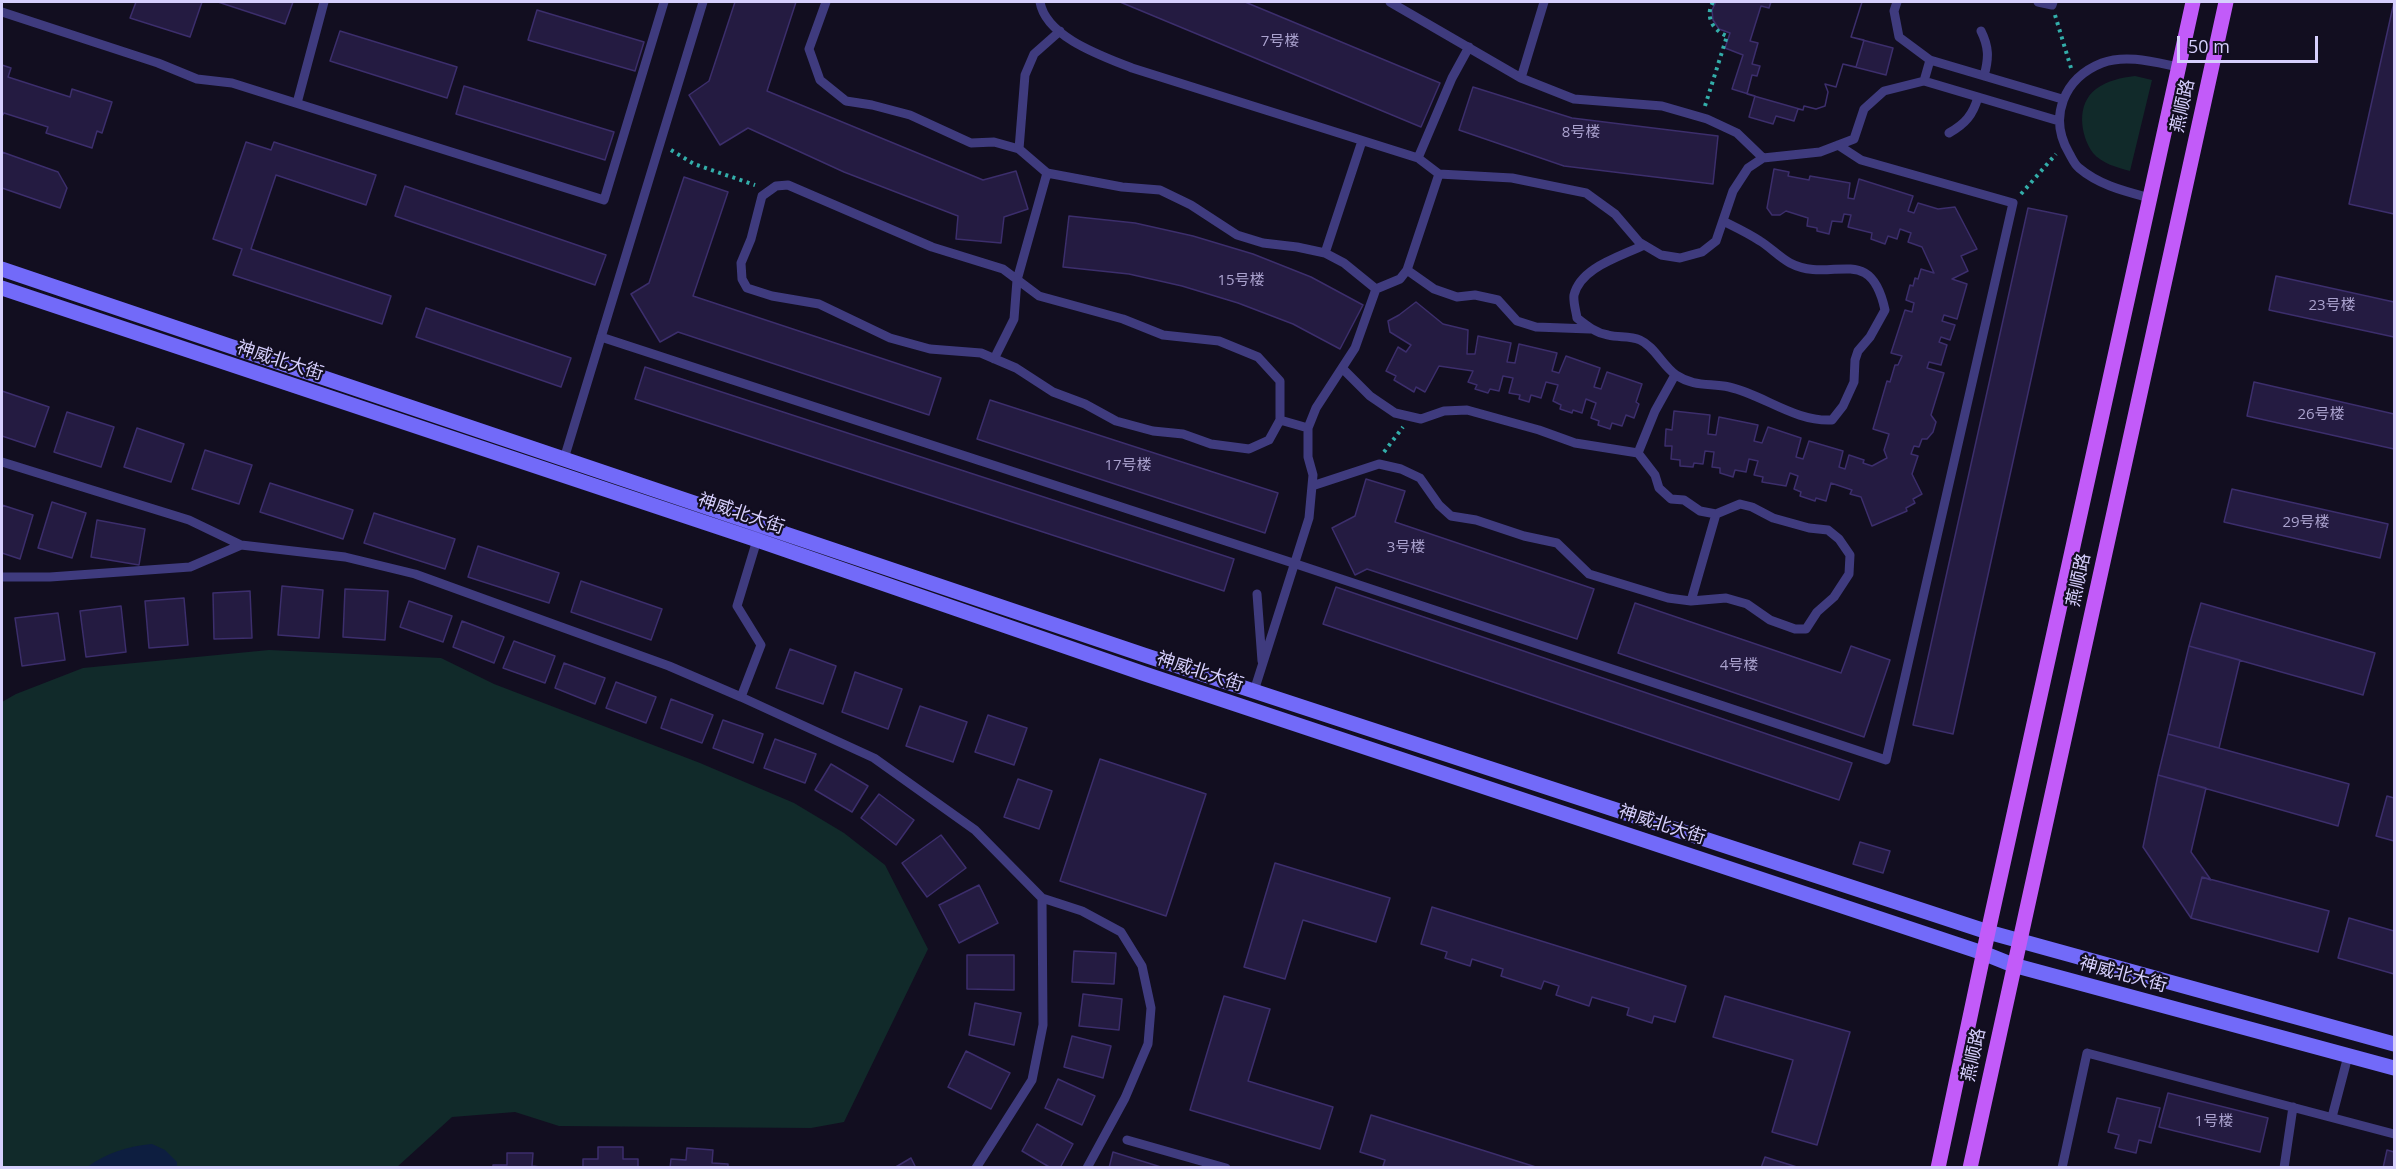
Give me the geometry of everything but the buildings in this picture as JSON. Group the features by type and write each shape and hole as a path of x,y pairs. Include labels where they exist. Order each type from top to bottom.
{"main road":[{"name":"燕顺路","path":"1938,1167 2193,2"},
{"name":"燕顺路","path":"1970,1167 2226,2"}],"street":[{"name":"神威北大街","path":"2,269 1254,691 1988,932 2394,1044"},
{"name":"神威北大街","path":"2,288 758,540 1145,674 1983,953 2013,965 2394,1068"}],"lane":[{"path":"297,103 324,2"},
{"path":"2,12 158,63 197,79 232,83 604,200 664,2"},
{"path":"564,459 703,2"},
{"path":"826,2 809,49 820,80 846,101 910,115 971,143 994,142 1019,149 1047,173 1122,187 1160,190 1191,206 1237,235 1263,243 1325,253 1344,264 1376,289"},
{"path":"1040,2 1046,18 1089,51 1132,68 1418,159 1439,174 1512,178 1587,193 1615,214 1644,245 1661,255 1680,258 1702,252 1716,241 1733,191 1748,168 1763,158 1820,153 1854,139 1864,109 1884,91 1924,81 2058,121"},
{"path":"1390,2 1521,78 1574,99 1662,106 1701,118 1737,133 1763,158"},
{"path":"1521,78 1544,2"},
{"path":"1897,2 1894,11 1899,37 1930,60 2062,99"},
{"path":"2038,2 2052,3"},
{"path":"1019,149 1025,75 1034,54 1060,31"},
{"path":"1981,31 1987,44 1988,59 1984,76"},
{"path":"1418,159 1452,78 1469,47"},
{"path":"2150,198 2109,187 2077,167 2064,145 2058,121 2062,99 2075,80 2102,63 2136,58 2178,67"},
{"path":"1924,81 1930,60"},
{"path":"1949,134 1963,125 1974,112 1978,97"},
{"path":"1325,253 1362,141"},
{"path":"601,337 1886,760 2013,203 1861,160 1838,145"},
{"path":"994,359 1014,319 1017,279 1047,173"},
{"path":"1254,691 1309,518 1313,476 1308,457 1308,428 1317,408 1355,348 1376,289 1400,279 1407,270 1439,174"},
{"path":"788,185 932,247 1003,269 1039,296 1122,319 1163,335 1219,341 1258,357 1280,381 1280,420 1269,440 1249,449 1211,444 1183,434 1153,432 1116,421 1085,404 1053,393 1016,368 981,353 930,349 890,338 819,304 772,296 747,288 741,279 741,263 751,239 762,196 776,186 788,185"},
{"path":"1407,270 1434,290 1457,297 1475,295 1498,300 1517,321 1536,327 1590,329 1609,336 1627,336 1642,341 1675,375 1697,385 1727,387 1757,395 1816,421 1832,420 1843,406 1854,382 1855,360 1858,351 1870,337 1885,310 1877,285 1866,274 1853,267 1826,271 1803,268 1788,262 1760,240 1723,221"},
{"path":"1590,329 1577,318 1574,297 1581,280 1592,269 1644,245"},
{"path":"1312,486 1379,464 1401,469 1420,478 1439,505 1451,516 1476,520 1524,536 1557,543 1588,574 1668,598 1691,601 1726,598 1747,604 1770,620 1795,629 1806,629 1817,612 1834,597 1849,574 1850,555 1839,539 1828,530 1809,528 1773,518 1752,507 1740,504 1716,514 1700,511 1684,500 1671,499 1659,489 1655,474 1638,453 1575,443 1539,430 1467,410 1444,411 1421,419 1395,413 1370,396 1342,368"},
{"path":"1638,453 1655,411 1675,375"},
{"path":"1280,420 1308,428"},
{"path":"2,462 189,520 241,545 345,557 415,574 669,666 874,758 975,830 1042,898 1082,911 1121,932 1142,966 1151,1008 1148,1044 1125,1098 1087,1167"},
{"path":"1691,601 1716,514"},
{"path":"741,697 761,645 737,606 758,540"},
{"path":"2,577 50,578 190,567 241,545"},
{"path":"1257,594 1262,666"},
{"path":"976,1167 1032,1080 1043,1025 1042,898"},
{"path":"2062,1167 2087,1053 2394,1134"},
{"path":"2332,1117 2348,1056"},
{"path":"2284,1167 2293,1107"},
{"path":"1127,1140 1226,1167"}],"path":[{"path":"1701,118 1726,36 1710,22 1709,9 1713,2"},
{"path":"2052,3 2075,80"},
{"path":"660,144 694,164 755,185 762,196"},
{"path":"2013,203 2064,145"},
{"path":"1379,464 1383,453 1411,417"}],"green space":[{"path":"2135,76 2152,80 2130,171 2115,167 2096,157 2085,138 2082,120 2085,103 2096,89 2110,81"},
{"path":"269,650 441,658 494,684 700,763 794,803 844,833 885,865 928,949 844,1122 811,1128 559,1126 515,1112 452,1117 397,1167 2,1168 2,702 16,694 83,668"}],"water":[{"path":"152,1144 165,1150 177,1162 177,1167 87,1167 118,1151"}]}
